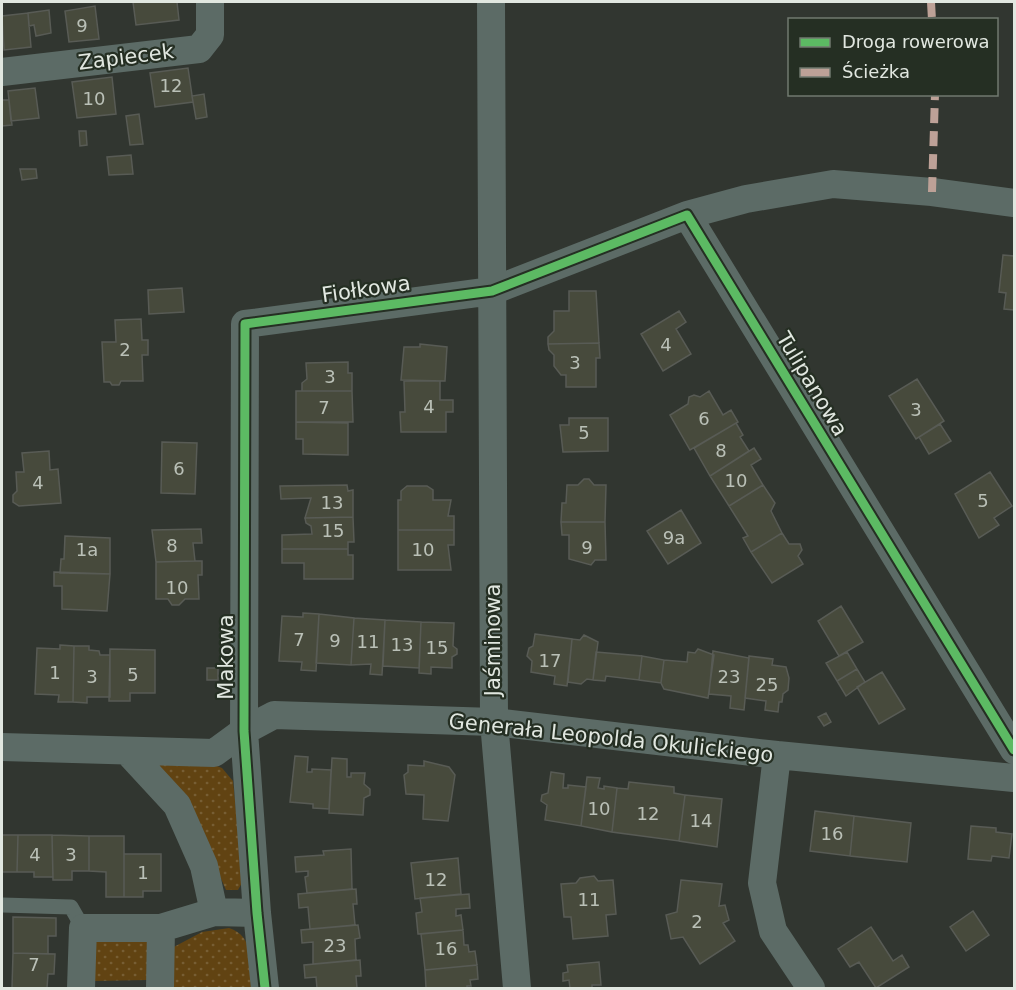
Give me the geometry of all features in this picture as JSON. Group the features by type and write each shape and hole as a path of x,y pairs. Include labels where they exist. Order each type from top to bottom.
{"street":[{"name":"Zapiecek","path":"2,72 199,49 210,35 210,2"},
{"name":"Jaśminowa","path":"491,2 494,722 517,988"},
{"path":"492,291 687,215 746,199 833,184 932,192 1014,203"},
{"name":"Tulipanowa","path":"687,215 1014,750"},
{"name":"Fiołkowa","path":"245,324 492,291"},
{"name":"Makowa","path":"245,324 244,731 257,913 265,988"},
{"name":"Generała Leopolda Okulickiego","path":"2,747 129,753 214,753 244,731 274,715 494,722 777,755 1014,778"},
{"path":"129,753 177,805 204,866 214,912"},
{"path":"777,755 762,883 773,931 811,988"},
{"path":"81,988 83,928 161,928 214,912 257,913"},
{"path":"160,988 161,928"}],"lane":[{"path":"2,905 71,907 83,928"}],"shaded area":[{"path":"156,762 209,763 222,768 233,781 243,881 238,890 226,890 189,806"},
{"path":"229,928 237,932 247,944 250,952 253,988 170,988 170,949 202,932"},
{"path":"148,936 147,980 94,981 92,938"}],"building":[{"path":"133,2 177,2 179,20 136,25"},
{"path":"95,6 99,39 69,42 65,11"},
{"path":"49,10 51,33 36,36 34,25 29,26 28,13"},
{"path":"28,13 31,47 4,50 2,16"},
{"path":"188,68 193,102 155,107 150,73"},
{"path":"112,77 116,114 77,118 72,82"},
{"path":"35,88 39,118 11,121 8,91"},
{"path":"204,94 207,117 196,119 192,96"},
{"path":"2,100 9,100 12,125 2,126"},
{"path":"139,114 143,144 130,145 126,116"},
{"path":"79,131 86,131 87,145 80,146"},
{"path":"131,155 133,174 109,175 107,157"},
{"path":"20,169 36,169 37,178 22,180"},
{"path":"1003,255 1014,256 1014,310 1004,309 1006,293 999,292"},
{"path":"182,288 184,312 149,314 148,290"},
{"path":"569,291 596,291 599,343 548,344 548,337 554,331 554,311 569,311"},
{"path":"679,311 686,322 676,329 691,354 663,371 641,334"},
{"path":"141,319 142,340 148,340 148,355 142,355 143,381 121,381 119,385 104,382 102,342 116,342 115,320"},
{"path":"599,343 600,358 596,358 596,387 566,387 566,375 561,375 554,366 554,355 549,350 548,344"},
{"path":"420,344 447,347 445,381 401,380 404,347 420,347"},
{"path":"348,362 348,373 352,373 352,391 302,391 302,383 307,379 306,363"},
{"path":"917,379 944,421 916,439 889,396"},
{"path":"404,381 440,381 440,400 453,400 453,412 446,412 446,432 401,432 400,412 405,412"},
{"path":"296,391 352,391 353,422 296,422"},
{"path":"709,391 723,415 731,410 738,422 690,450 670,415 688,404 689,397 694,395 700,397"},
{"path":"569,418 608,418 608,451 563,452 560,425 569,425"},
{"path":"296,422 348,423 348,455 303,454 303,439 296,439"},
{"path":"736,423 743,435 740,437 749,451 710,476 694,448"},
{"path":"940,424 951,441 929,454 919,437"},
{"path":"162,442 197,443 195,494 161,493"},
{"path":"754,448 761,459 751,465 763,485 729,506 710,476"},
{"path":"49,451 50,470 58,469 61,503 19,506 13,502 13,495 17,491 16,472 24,472 22,453"},
{"path":"990,472 1012,506 994,518 999,525 979,538 955,494"},
{"path":"584,479 589,479 594,485 606,485 605,522 561,522 562,503 566,503 567,485 578,485"},
{"path":"347,485 348,491 353,490 353,517 305,518 311,498 281,499 280,486"},
{"path":"763,485 775,503 771,511 782,533 751,552 743,538 748,536 729,506"},
{"path":"407,486 427,486 433,490 433,500 451,500 448,516 454,516 454,530 398,530 398,500 401,500 401,491"},
{"path":"681,510 701,543 668,564 647,531"},
{"path":"353,517 354,542 348,542 348,549 282,549 282,535 312,534 311,526 306,523 305,518"},
{"path":"561,522 605,522 606,560 595,560 591,565 569,559 569,535 562,535"},
{"path":"201,529 202,543 193,543 195,561 156,562 152,530"},
{"path":"398,530 454,530 454,545 448,545 451,570 398,570"},
{"path":"782,533 789,544 800,544 802,550 798,556 803,564 772,583 751,552"},
{"path":"65,536 110,538 110,574 60,573 61,559 64,559"},
{"path":"282,549 348,549 348,555 353,555 353,579 304,579 304,563 282,563"},
{"path":"202,561 202,575 198,575 199,599 185,599 179,605 172,605 168,599 156,599 156,562"},
{"path":"54,572 110,574 107,611 62,609 62,586 54,586"},
{"path":"841,606 863,642 839,656 818,621"},
{"path":"303,613 319,614 316,671 301,670 302,662 279,661 282,616 303,617"},
{"path":"319,614 354,618 351,665 316,663"},
{"path":"354,618 385,620 382,675 370,674 371,664 351,665"},
{"path":"385,620 421,622 419,668 383,666"},
{"path":"421,622 454,623 453,646 457,649 457,654 452,657 452,668 431,667 431,674 419,673"},
{"path":"535,634 572,639 567,686 554,684 555,676 531,672 532,661 527,656 529,648 533,646"},
{"path":"584,635 598,642 593,680 587,679 581,684 568,682 572,639 580,640"},
{"path":"60,645 74,646 73,702 58,702 59,695 35,694 37,648 60,649"},
{"path":"74,646 89,646 89,650 99,651 100,655 110,655 110,697 87,697 87,703 73,702"},
{"path":"110,649 155,650 155,693 130,693 130,701 109,701"},
{"path":"698,649 714,655 708,698 664,689 661,683 664,660 687,662 688,652 695,653"},
{"path":"713,651 749,658 744,710 730,708 731,696 709,694"},
{"path":"596,652 642,656 639,680 606,676 605,681 593,680"},
{"path":"847,652 857,669 837,681 826,663"},
{"path":"642,656 664,660 661,683 639,680"},
{"path":"749,656 773,659 772,665 786,667 789,678 788,690 783,694 782,702 779,702 778,712 765,710 766,701 745,698"},
{"path":"207,668 218,668 218,680 207,680"},
{"path":"857,669 865,682 846,696 837,681"},
{"path":"882,672 905,709 879,724 857,687"},
{"path":"826,713 831,722 824,726 818,717"},
{"path":"295,756 308,757 307,772 312,772 312,769 331,770 329,809 313,808 313,804 290,802"},
{"path":"332,758 347,759 347,777 351,777 351,773 365,773 364,784 370,789 370,795 364,798 363,815 329,813"},
{"path":"424,761 449,767 455,775 448,821 423,819 424,795 406,794 404,775 408,772 408,765 424,766"},
{"path":"551,772 564,774 563,788 568,788 568,785 586,787 581,826 545,820 547,805 541,801 542,795 548,793"},
{"path":"587,777 600,778 598,788 604,789 604,786 617,788 612,832 581,826"},
{"path":"629,782 674,787 674,793 685,795 679,841 612,832 617,788 628,789"},
{"path":"685,795 722,799 717,847 679,841"},
{"path":"815,811 854,816 850,856 810,851"},
{"path":"854,816 911,823 907,862 850,856"},
{"path":"971,826 996,828 996,832 1012,834 1009,858 992,856 991,861 968,859"},
{"path":"2,835 18,835 17,872 2,872"},
{"path":"18,835 52,835 53,877 34,877 34,872 17,872"},
{"path":"52,835 89,836 89,871 72,871 72,880 53,880"},
{"path":"89,836 124,836 124,897 106,897 106,872 89,871"},
{"path":"351,849 352,889 307,893 305,877 308,876 308,871 296,872 295,857 324,855 323,851"},
{"path":"124,854 161,854 161,891 143,891 143,897 124,897"},
{"path":"458,858 461,894 415,899 411,863"},
{"path":"594,876 598,881 613,880 616,914 606,915 608,936 573,939 571,917 564,917 561,884 576,883 580,878"},
{"path":"681,880 722,884 719,906 725,905 729,920 723,923 735,941 700,964 683,937 671,939 666,915 677,912"},
{"path":"356,889 357,904 353,904 355,925 310,929 308,907 299,908 298,894"},
{"path":"469,894 470,908 456,909 456,916 461,915 463,930 418,934 416,913 422,912 420,898"},
{"path":"973,911 989,935 966,951 950,927"},
{"path":"13,917 56,918 56,936 48,936 48,954 13,953"},
{"path":"358,925 360,938 355,939 356,960 313,964 313,942 302,943 301,930"},
{"path":"871,927 893,961 902,955 909,967 876,988 859,962 850,967 838,949"},
{"path":"463,930 464,945 468,945 469,952 475,951 477,965 425,970 421,934"},
{"path":"13,953 55,954 54,974 48,974 47,988 12,988"},
{"path":"360,960 361,976 356,976 357,988 317,988 316,977 305,978 304,965"},
{"path":"599,962 601,985 592,985 592,988 570,988 569,980 563,981 563,973 568,972 567,965"},
{"path":"477,965 478,979 470,980 471,986 467,988 426,988 425,970"}],"marked path":[{"path":"931,2 932,18"},
{"path":"932,192 935,96"}],"cycle path":[{"path":"265,988 257,913 244,731 245,324 492,291 687,215 1014,750"}]}
